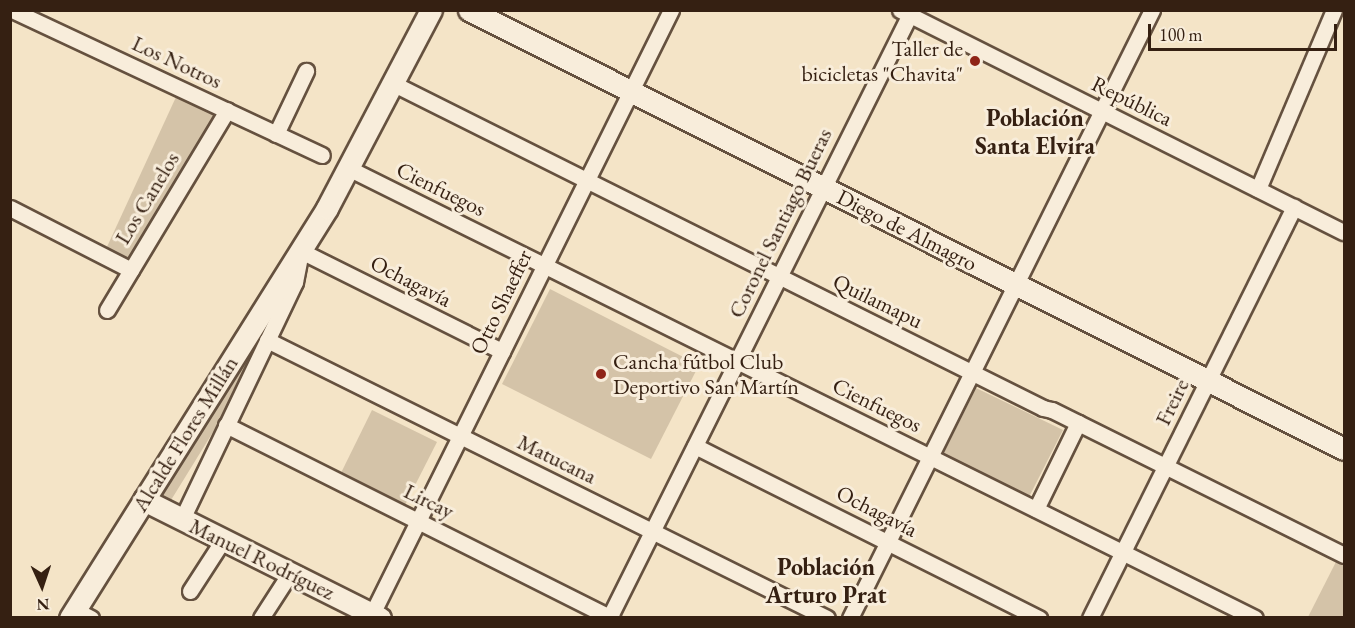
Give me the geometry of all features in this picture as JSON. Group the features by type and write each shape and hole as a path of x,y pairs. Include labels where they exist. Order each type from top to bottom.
{"street":[{"name":"Los Notros","path":"12,10 322,155"},
{"name":"Alcalde Flores Millán","path":"79,615 144,500 350,169 431,10"},
{"name":"Diego de Almagro","path":"470,10 1344,449"},
{"name":"Otto Shaeffer","path":"364,614 418,521 671,10"},
{"path":"850,618 1152,10"},
{"name":"República","path":"907,12 1344,232"},
{"name":"Coronel Santiago Bueras","path":"610,617 823,188 907,12"},
{"path":"1258,189 1327,12"},
{"path":"276,134 306,71"},
{"name":"Quilamapu","path":"394,84 972,373 1344,555"},
{"name":"Los Canelos","path":"107,310 226,110"},
{"name":"Cienfuegos","path":"350,169 1255,618"},
{"name":"Freire","path":"1090,618 1294,207"},
{"path":"10,208 131,270"},
{"name":"Alcalde Flores Millán","path":"182,519 298,274 299,250"},
{"name":"Ochagavía","path":"299,250 502,351"},
{"name":"Matucana","path":"267,340 827,618"},
{"path":"1036,509 1078,423"},
{"name":"Lircay","path":"226,425 610,617"},
{"name":"Ochagavía","path":"695,446 1039,618"},
{"name":"Manuel Rodríguez","path":"144,500 290,573 364,614"},
{"path":"190,591 223,540"},
{"path":"261,618 290,573"}],"shaded area":[{"path":"176,97 216,116 130,262 106,249"},
{"name":"Cancha fútbol Club Deportivo San Martín","path":"550,289 699,365 651,459 502,384"},
{"path":"260,329 266,332 213,432 168,505 151,497 203,428"},
{"path":"976,388 1063,430 1029,497 943,455"},
{"path":"372,410 437,442 403,509 339,477"},
{"path":"1344,546 1344,617 1308,617"}],"place":[{"name":"Taller de bicicletas \"Chavita\"","path":"975,61"},
{"name":"Cancha fútbol Club Deportivo San Martín","path":"601,374"}],"district":[{"name":"Población Santa Elvira","path":"1035,132"},
{"name":"Población Arturo Prat","path":"826,581"}]}
